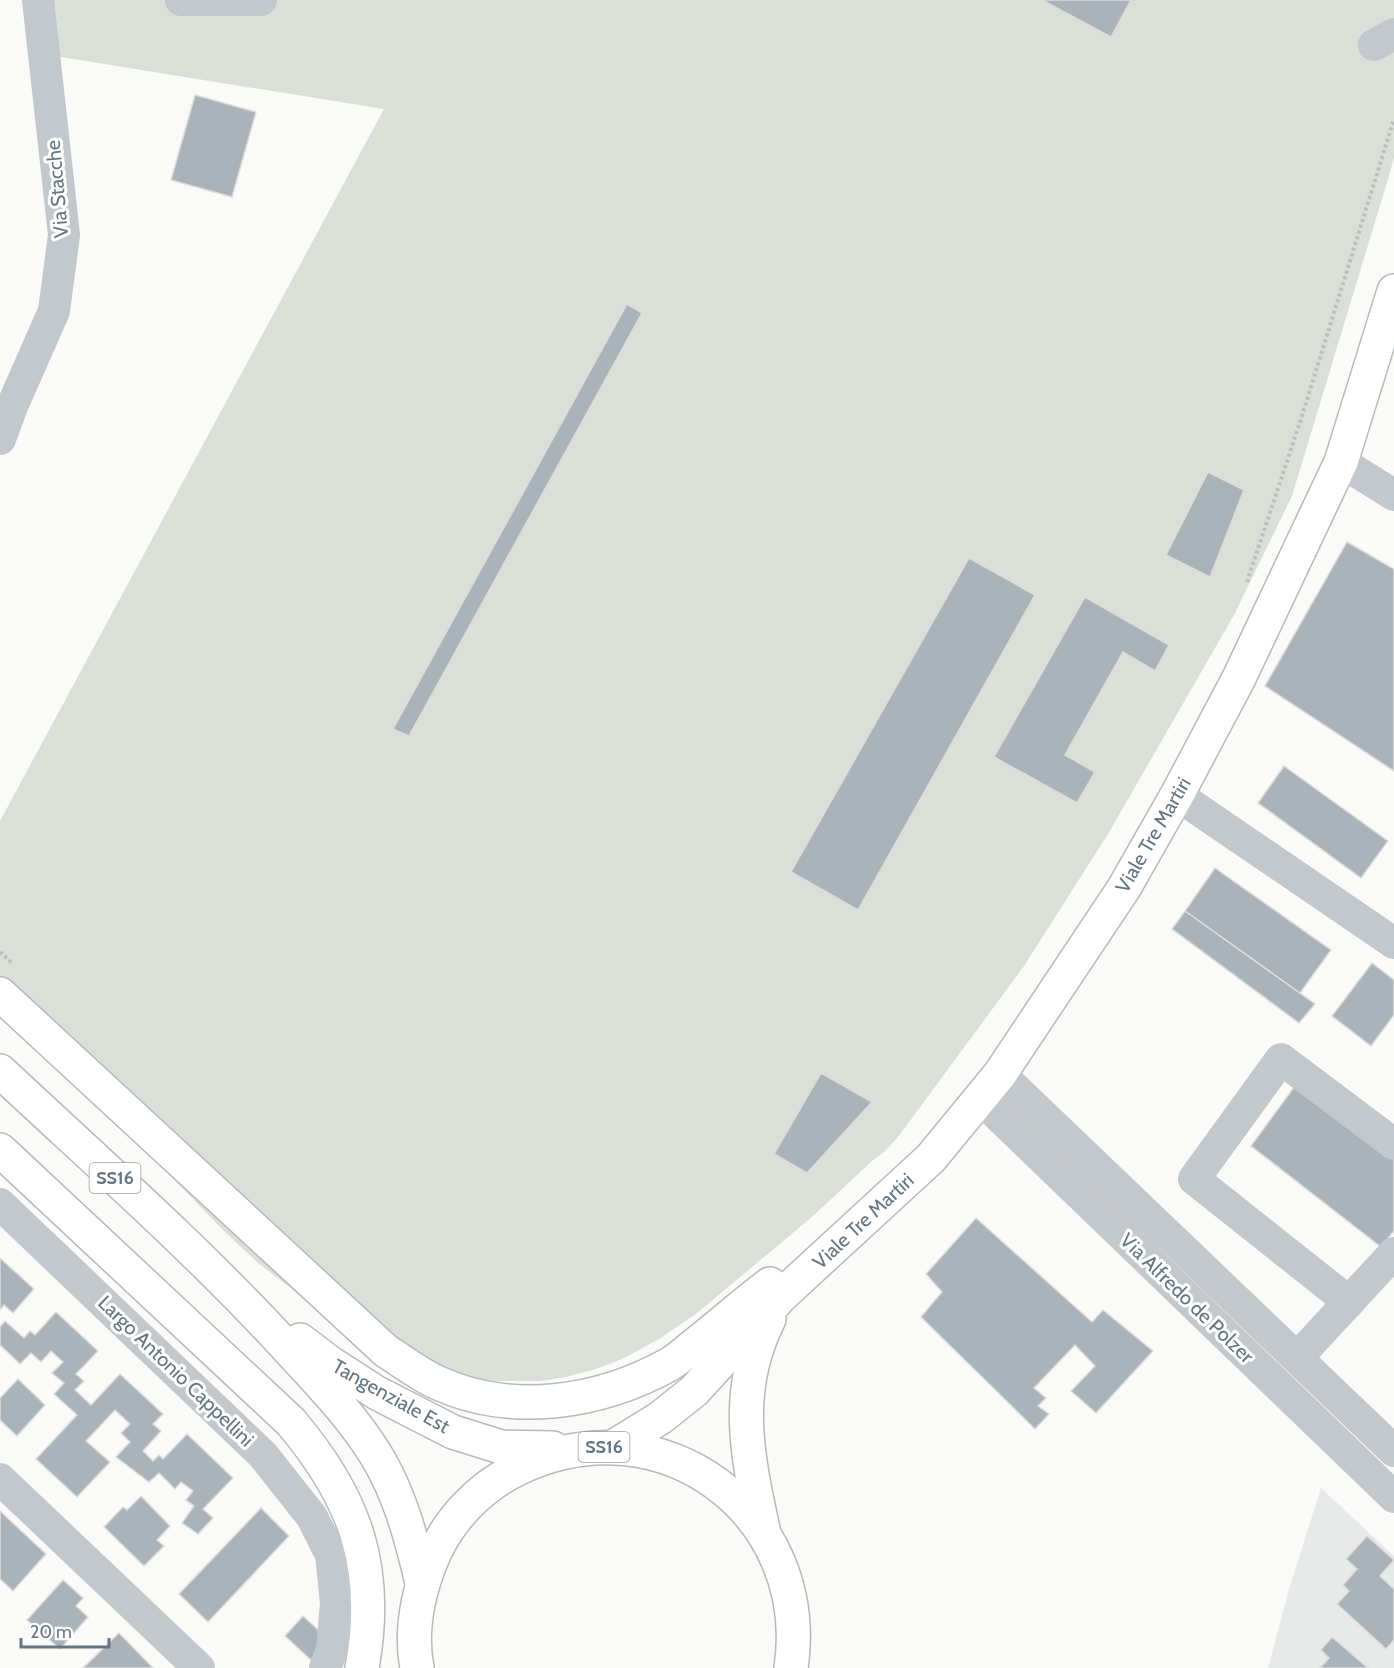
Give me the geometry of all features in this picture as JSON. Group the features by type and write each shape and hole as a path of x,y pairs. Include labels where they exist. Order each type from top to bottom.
{"main road":[{"name":"Viale Tre Martiri","path":"613,1447 660,1418 694,1391 781,1296 931,1158 990,1086 1124,888 1177,795 1239,678 1341,462 1391,308"},
{"path":"9,981 386,1351 436,1383 467,1393 500,1400 568,1401 602,1393 636,1380 671,1363 758,1293 839,1244"},
{"name":"Tangenziale Est","path":"0,1071 230,1286 351,1419 377,1457 392,1488 410,1535 422,1583"},
{"path":"0,1150 291,1422 315,1451 334,1481 362,1546 367,1584 366,1644 362,1668"},
{"name":"Tangenziale Est","path":"230,1286 329,1362 377,1393 453,1432 501,1448 574,1449"},
{"name":"Viale Tre Martiri","path":"764,1533 746,1433 747,1397 753,1358 764,1329 781,1296"},
{"name":"SS16","path":"414,1663 415,1617 422,1583 436,1548 456,1518 478,1494 504,1475 531,1462 574,1449 613,1447 656,1454 700,1472 747,1510 776,1554 785,1579 792,1611 795,1661"}],"street":[{"name":"Via Stacche","path":"0,439 54,311 64,235 38,0"},
{"path":"180,0 261,0"},
{"path":"1341,462 1394,495"},
{"path":"1177,795 1394,943"},
{"path":"1349,1302 1194,1179 1281,1059 1394,1144"},
{"name":"Via Alfredo de Polzer","path":"990,1086 1297,1358 1394,1451"},
{"name":"Via Alfredo de Polzer","path":"990,1086 1394,1497"},
{"name":"Largo Antonio Cappellini","path":"0,1204 263,1455 312,1517 331,1555 336,1603 332,1650 325,1668"},
{"path":"1297,1358 1394,1253"},
{"path":"0,1479 199,1668"}],"path":[{"path":"1244,592 1394,119"},
{"path":"0,952 9,981"}],"shaded area":[{"path":"48,0 1394,0 1394,157 1391,169 1292,496 1234,615 1108,834 1024,966 898,1137 813,1216 697,1313 659,1339 622,1359 596,1369 542,1381 481,1381 457,1377 333,1320 258,1263 70,1072 0,1007 0,821 384,109 55,56"},
{"path":"1321,1488 1394,1556 1394,1668 1268,1668 1289,1589"}],"building":[{"path":"1042,0 1131,0 1111,37"},
{"path":"195,95 256,112 232,197 171,180"},
{"path":"627,304 642,313 409,736 393,729"},
{"path":"1208,472 1244,490 1210,577 1166,555"},
{"path":"1347,542 1394,569 1394,771 1265,686"},
{"path":"969,558 1035,595 858,910 791,872"},
{"path":"1085,597 1169,645 1155,671 1123,652 1065,755 1095,772 1077,803 994,757"},
{"path":"1284,766 1388,841 1361,878 1258,803"},
{"path":"1215,868 1331,950 1300,993 1185,911"},
{"path":"1185,911 1315,1004 1299,1023 1172,929"},
{"path":"1372,963 1394,980 1394,1015 1371,1046 1332,1016"},
{"path":"821,1073 872,1102 807,1173 774,1154"},
{"path":"1303,1075 1394,1146 1394,1231 1381,1247 1251,1146"},
{"path":"976,1218 1092,1322 1103,1310 1153,1351 1096,1413 1071,1391 1095,1366 1075,1345 1034,1388 1046,1398 1038,1406 1049,1414 1035,1429 921,1317 942,1292 926,1274"},
{"path":"0,1258 34,1289 13,1313 4,1305 0,1310"},
{"path":"56,1312 98,1351 76,1374 84,1381 75,1390 91,1405 120,1374 163,1414 153,1424 161,1431 143,1451 153,1461 159,1455 163,1459 187,1434 233,1478 203,1509 213,1518 198,1534 182,1523 194,1506 186,1500 193,1491 181,1482 175,1489 159,1473 149,1482 116,1457 130,1442 121,1433 130,1424 115,1410 86,1441 110,1462 77,1497 36,1459 77,1415 54,1394 64,1383 52,1373 63,1362 51,1351 41,1362 31,1353 20,1364 0,1345 0,1327 5,1321 24,1338 30,1331 35,1335"},
{"path":"18,1379 45,1405 17,1436 0,1420 0,1398"},
{"path":"141,1496 170,1526 157,1540 164,1546 144,1566 104,1527 123,1507 127,1510"},
{"path":"261,1508 289,1536 208,1622 179,1594"},
{"path":"0,1511 46,1554 13,1591 0,1579"},
{"path":"1367,1536 1394,1560 1380,1576 1394,1589 1394,1640 1386,1649 1337,1604 1349,1591 1343,1585 1357,1569 1346,1559"},
{"path":"63,1580 83,1598 76,1606 88,1617 60,1649 27,1620"},
{"path":"303,1616 329,1640 311,1660 285,1636"},
{"path":"119,1633 153,1668 83,1668"},
{"path":"1332,1637 1368,1668 1320,1668 1329,1658 1321,1650"}]}
